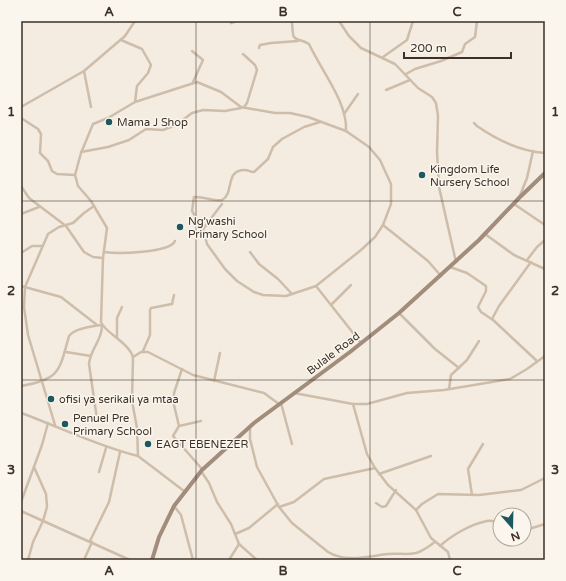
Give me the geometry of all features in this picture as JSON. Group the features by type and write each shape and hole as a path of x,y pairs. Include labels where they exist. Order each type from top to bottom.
{"street":[{"path":"21,107 84,71 120,40 135,21"},
{"path":"231,24 237,21"},
{"path":"292,21 294,36 298,41"},
{"path":"339,21 349,36 361,48 395,64 418,88 432,97 438,109 437,163 439,187 456,262"},
{"path":"383,58 407,40 413,21"},
{"path":"406,74 415,69 441,61 462,52 465,44 475,37 477,21"},
{"path":"120,40 142,49 151,65 148,73 137,86 135,102"},
{"path":"259,48 260,45 265,44 298,41 309,44 344,114 346,131"},
{"path":"192,51 203,60 193,82"},
{"path":"243,54 257,67 247,103 243,108"},
{"path":"84,71 91,107"},
{"path":"386,90 410,80"},
{"path":"97,419 89,364 90,356 101,338 103,258 107,228 94,206 78,186 75,175 81,153 93,124 108,118 135,102 193,82 218,91 243,108"},
{"path":"344,114 358,94"},
{"path":"247,103 249,108"},
{"path":"81,153 108,147 128,140 146,129 163,130 176,125 192,113 203,110 225,111 249,108 275,113 290,113 320,122 346,131 375,152 380,160 391,184 391,204 383,225 375,237 361,250 316,286 292,294 263,296 237,281 225,269 207,244 203,229 192,211 192,200 194,197 208,197 218,200 223,199 226,196 231,178 235,173 244,170 254,172 268,159 273,147 282,139 304,127 320,122"},
{"path":"21,118 38,129 41,136 40,152 48,161 52,171 57,174 75,175"},
{"path":"474,123 495,138 532,151 545,153"},
{"path":"519,198 527,178 532,151"},
{"name":"Bulale Road","path":"152,560 161,532 174,506 184,491 202,470 250,426 399,313 456,262 545,173"},
{"path":"21,186 29,198 39,207 66,226 84,252 93,257 103,258"},
{"path":"514,203 545,225"},
{"path":"203,229 222,204"},
{"path":"55,425 28,335 24,307 25,287 36,263 45,237 52,230 76,221 94,206"},
{"path":"21,214 39,207"},
{"path":"383,225 428,261 441,276"},
{"path":"485,234 505,250 545,269"},
{"path":"527,260 537,247 545,240"},
{"path":"104,252 130,253 170,246 175,241"},
{"path":"21,253 32,246 42,246"},
{"path":"250,252 259,264 278,279 292,294"},
{"path":"493,320 493,315 531,262"},
{"path":"450,267 467,273 486,286 486,291 478,307 481,312 493,320 537,361"},
{"path":"331,305 351,285"},
{"path":"21,286 61,297 98,326"},
{"path":"316,286 361,343"},
{"path":"143,352 150,335 151,308 172,304 174,295"},
{"path":"117,337 117,318 122,308"},
{"path":"399,313 435,348 460,368"},
{"path":"21,386 43,382 60,369 72,333 102,326 117,337 131,352 133,357 132,401 137,428 138,456"},
{"path":"449,388 451,375 471,356 479,341"},
{"path":"66,352 90,356"},
{"path":"133,357 143,352 154,354 193,376 264,393 280,403 292,444"},
{"path":"214,381 220,353"},
{"path":"294,393 353,404 375,402 407,393 510,379 528,369 545,356"},
{"path":"182,369 174,393 174,405 179,426 173,436 202,470 239,544 257,560"},
{"path":"353,404 367,454 375,468 388,484 416,510 427,532 435,542 448,552 450,560"},
{"path":"21,413 48,422 106,448 138,456 184,491"},
{"path":"179,426 201,421"},
{"path":"21,502 48,422"},
{"path":"250,426 250,439 257,467 278,506 292,523 328,552 352,559 415,553 426,549 435,542"},
{"path":"472,495 468,469 483,444"},
{"path":"99,472 106,448"},
{"path":"84,560 109,502 120,452"},
{"path":"379,474 431,456"},
{"path":"28,560 33,542 43,521 47,499 34,467"},
{"path":"235,534 249,528 278,506 294,502 324,479 359,473 375,468"},
{"path":"416,510 422,504 438,494 472,495 521,490 545,478"},
{"path":"376,504 382,507 386,506 396,490"},
{"path":"174,506 181,515 193,560"},
{"path":"21,511 130,560"},
{"path":"440,546 447,540 476,525 489,520 492,521"},
{"path":"532,528 545,524"},
{"path":"229,560 239,544"}],"place":[{"name":"Mama J Shop","path":"109,122"},
{"name":"Kingdom Life Nursery School","path":"422,175"},
{"name":"Ng'washi Primary School","path":"180,227"},
{"name":"ofisi ya serikali ya mtaa","path":"51,399"},
{"name":"Penuel Pre Primary School","path":"65,424"},
{"name":"EAGT EBENEZER","path":"148,444"}]}
